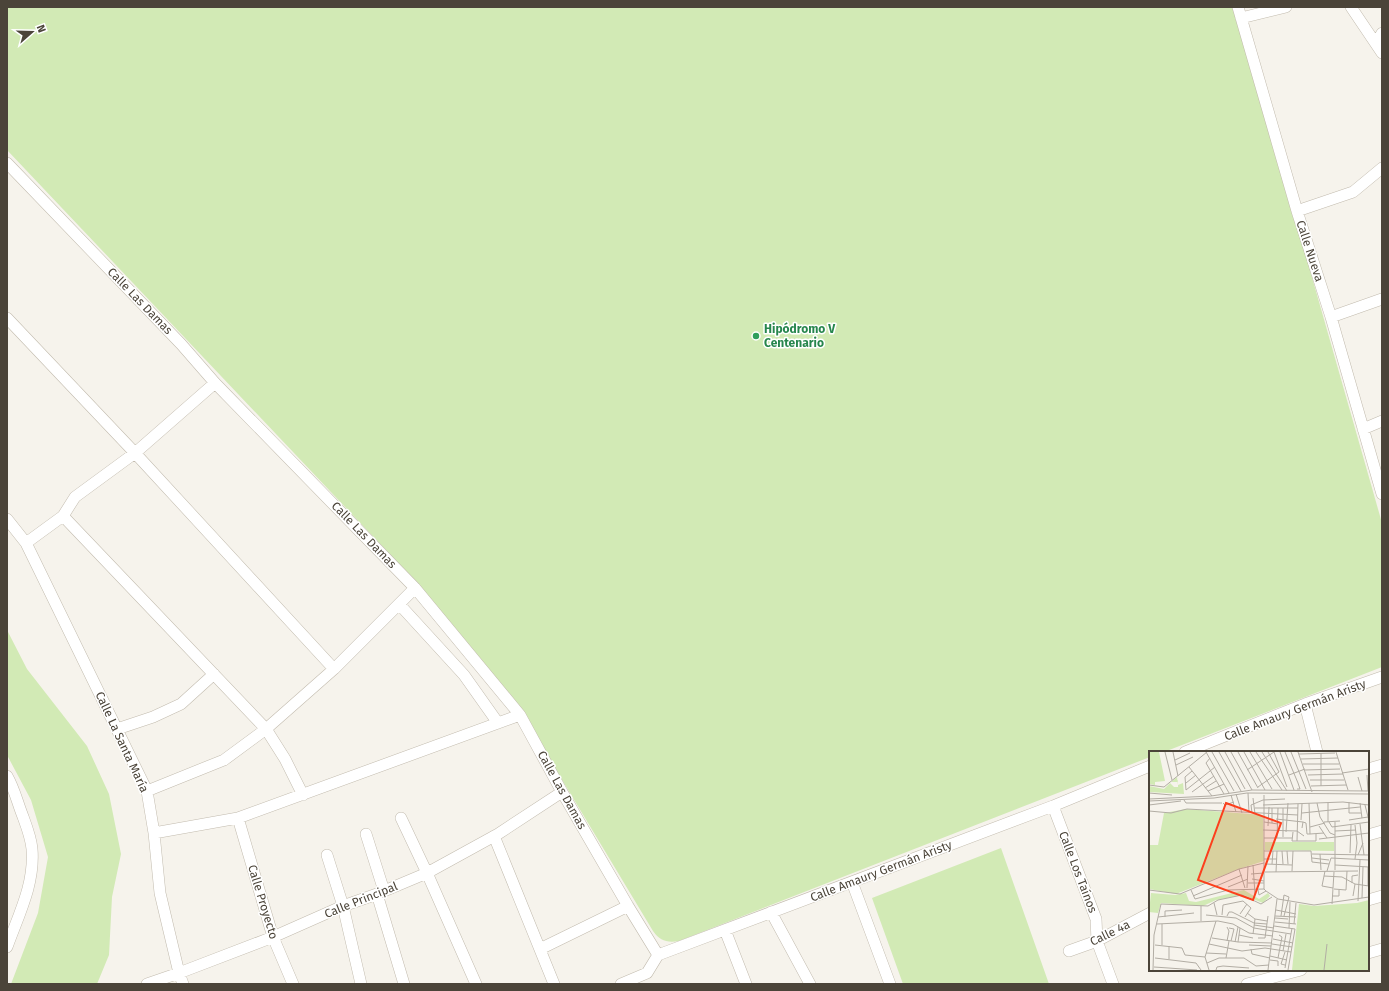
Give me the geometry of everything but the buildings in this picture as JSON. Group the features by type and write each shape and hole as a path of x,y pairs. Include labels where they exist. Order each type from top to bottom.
{"street":[{"path":"1240,12 1286,7"},
{"path":"1351,7 1379,48"},
{"name":"Calle Nueva","path":"1240,12 1297,211 1331,317 1363,429 1379,472 1382,494"},
{"path":"1379,48 1382,33"},
{"name":"Calle Las Damas","path":"8,168 66,223 181,344 215,383 415,588 520,715 562,792 658,955"},
{"path":"1297,211 1353,192 1382,168"},
{"path":"1331,317 1382,299"},
{"path":"7,318 135,453 334,669"},
{"path":"26,543 63,516 75,497 135,453 215,383"},
{"path":"1363,429 1382,422"},
{"path":"63,516 266,729 285,759 303,795"},
{"name":"Calle La Santa María","path":"7,519 26,543 147,791 154,833 160,893 183,984"},
{"path":"147,791 224,760 266,729 334,669 415,588"},
{"path":"399,604 464,675 498,723"},
{"path":"117,729 153,717 181,704 214,674"},
{"name":"Calle Amaury Germán Aristy","path":"1188,751 1306,704 1382,677"},
{"path":"1306,704 1317,751"},
{"path":"154,833 238,818 520,715"},
{"path":"1369,769 1382,765"},
{"name":"Calle Amaury Germán Aristy","path":"658,955 1053,806 1149,766"},
{"path":"7,776 13,788 29,834 32,848 32,873 29,885 7,947"},
{"name":"Calle Principal","path":"147,984 273,937 344,906 381,893 427,873 494,836 562,792"},
{"name":"Calle Los Taínos","path":"1053,806 1096,919 1097,941 1113,984"},
{"name":"Calle Proyecto","path":"238,818 273,937 293,984"},
{"path":"401,818 476,984"},
{"path":"1369,835 1382,831"},
{"path":"366,834 404,984"},
{"path":"494,836 554,984"},
{"path":"327,855 344,906 361,984"},
{"path":"852,882 890,984"},
{"path":"1369,900 1382,896"},
{"path":"540,949 628,906"},
{"path":"771,912 810,984"},
{"name":"Calle 4a","path":"1069,950 1097,941 1149,914"},
{"path":"726,930 746,984"},
{"path":"1369,953 1381,952"},
{"path":"621,984 649,979 658,955"},
{"path":"1247,984 1265,978 1296,971"}],"green space":[{"name":"Hipódromo V Centenario","path":"7,7 1235,7 1382,523 1382,667 1167,751 1149,751 1149,757 679,941 671,942 661,939 653,931 517,705 418,584 7,150"},
{"path":"7,630 27,669 87,746 109,794 121,854 112,897 109,955 97,984 11,984 38,913 48,857 31,800 7,755"},
{"path":"1001,848 1049,984 903,984 872,898"}],"place":[{"name":"Hipódromo V Centenario","path":"756,336"}]}
